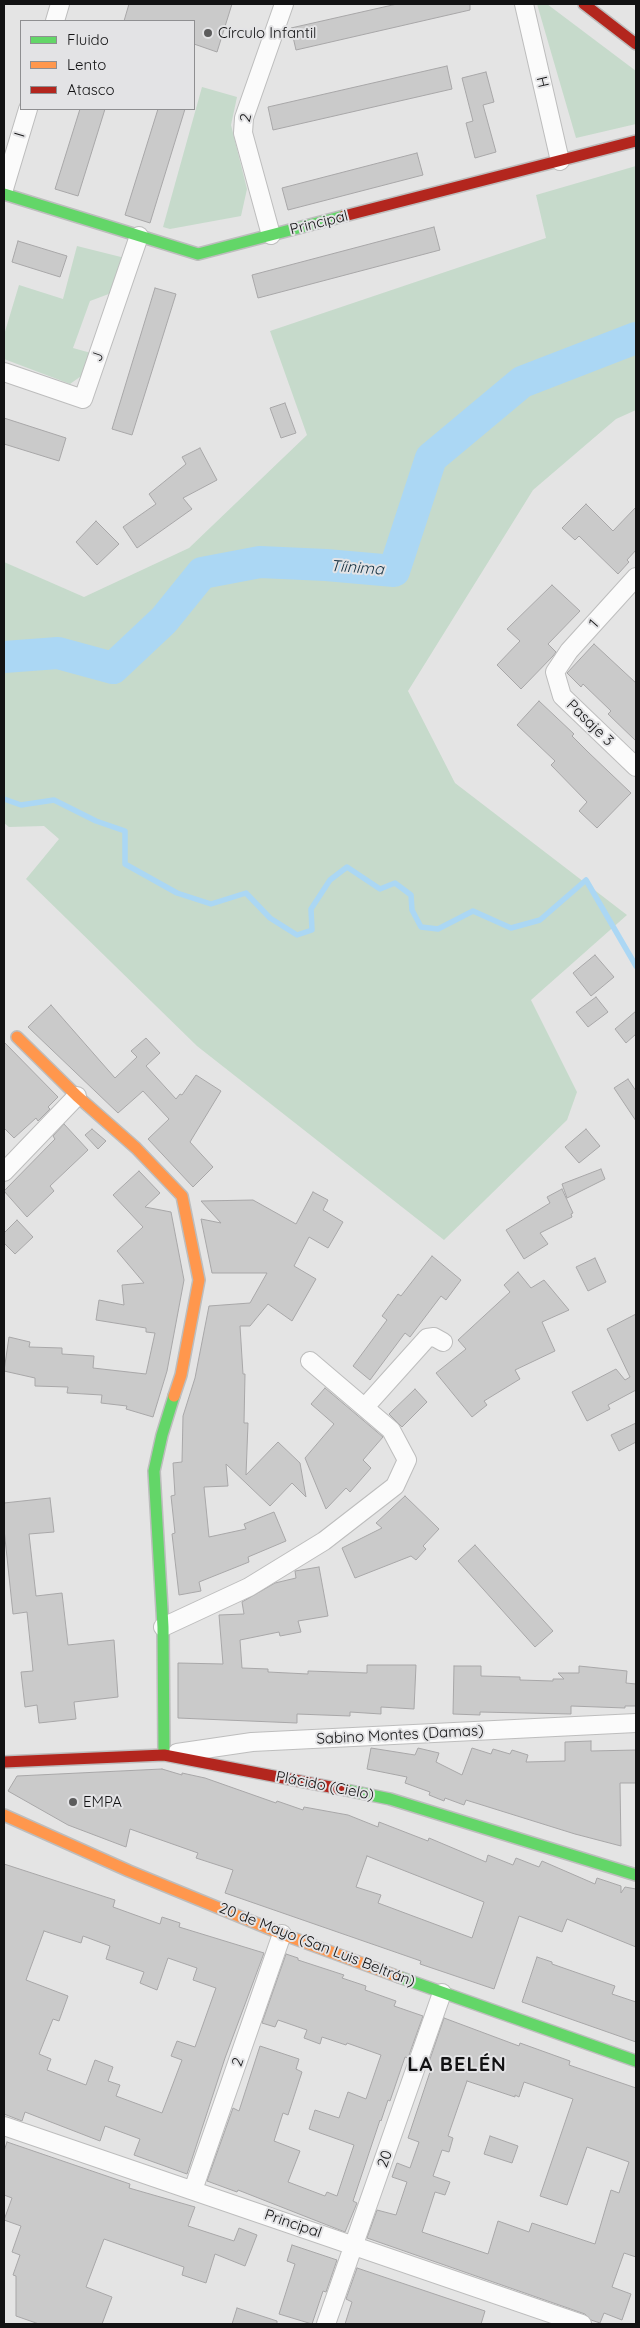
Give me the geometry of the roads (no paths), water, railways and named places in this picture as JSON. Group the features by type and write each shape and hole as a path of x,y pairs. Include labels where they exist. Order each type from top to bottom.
{"street":[{"path":"55,20 60,4"},
{"name":"2","path":"271,235 243,132 244,118 284,4"},
{"name":"H","path":"524,4 560,161"},
{"path":"584,4 636,44"},
{"name":"I","path":"4,189 28,110"},
{"name":"Principal","path":"4,194 198,254 636,141"},
{"name":"J","path":"4,372 84,399 139,236"},
{"name":"1","path":"555,672 570,651 636,577"},
{"name":"Pasaje 3","path":"555,672 562,696 636,767"},
{"path":"17,1037 77,1096 136,1148 182,1196 199,1280 181,1375 162,1435 154,1472 163,1627 164,1755"},
{"path":"4,1172 77,1096"},
{"path":"365,1407 427,1338 434,1337 443,1342"},
{"path":"163,1627 249,1587 324,1541 395,1486 407,1460 391,1430 310,1361"},
{"name":"Sabino Montes (Damas)","path":"164,1755 252,1742 636,1723"},
{"name":"Plácido (Cielo)","path":"4,1762 164,1755 390,1799 636,1875"},
{"name":"20 de Mayo (San Luis Beltrán)","path":"4,1815 282,1934 636,2062"},
{"name":"2","path":"193,2190 282,1934"},
{"name":"20","path":"326,2324 356,2245 442,1993"},
{"name":"Principal","path":"4,2126 582,2324"}],"waterway":[{"name":"Tíinima","path":"4,657 58,653 113,668 164,620 202,573 260,562 394,571 431,458 522,382 636,338"},
{"path":"4,799 21,805 54,800 96,821 125,831 125,864 177,893 211,904 246,893 270,918 297,935 312,930 311,909 330,880 347,867 380,889 395,883 411,895 412,910 421,927 438,929 473,911 511,928 540,920 586,880 636,966"}],"place":[{"name":"Círculo Infantil","path":"208,33"},
{"name":"EMPA","path":"73,1802"}],"district":[{"name":"LA BELÉN","path":"457,2065"}]}
